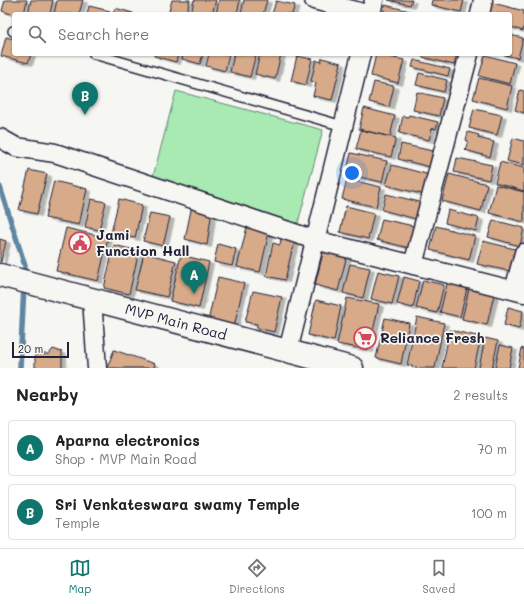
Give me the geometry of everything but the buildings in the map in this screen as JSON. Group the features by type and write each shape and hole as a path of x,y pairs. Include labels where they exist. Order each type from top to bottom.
{"street":[{"path":"314,0 359,12"},
{"path":"371,12 374,0"},
{"path":"480,12 483,0"},
{"path":"288,351 360,56"},
{"path":"413,265 468,56"},
{"path":"0,138 16,147 55,153 315,240 519,291 524,253"},
{"name":"MVP Main Road","path":"0,275 352,368"},
{"path":"92,300 97,368"}],"lane":[{"path":"101,56 343,126"}],"green space":[{"path":"176,91 323,130 298,223 151,184"}],"waterway":[{"path":"0,187 25,266 24,277"},
{"path":"20,368 24,285"}],"place":[{"name":"Sri Venkateswara swamy Temple","path":"85,115"},
{"name":"Jami Function Hall","path":"80,243"},
{"name":"Aparna electronics","path":"194,294"},
{"name":"Reliance Fresh","path":"365,338"}]}
